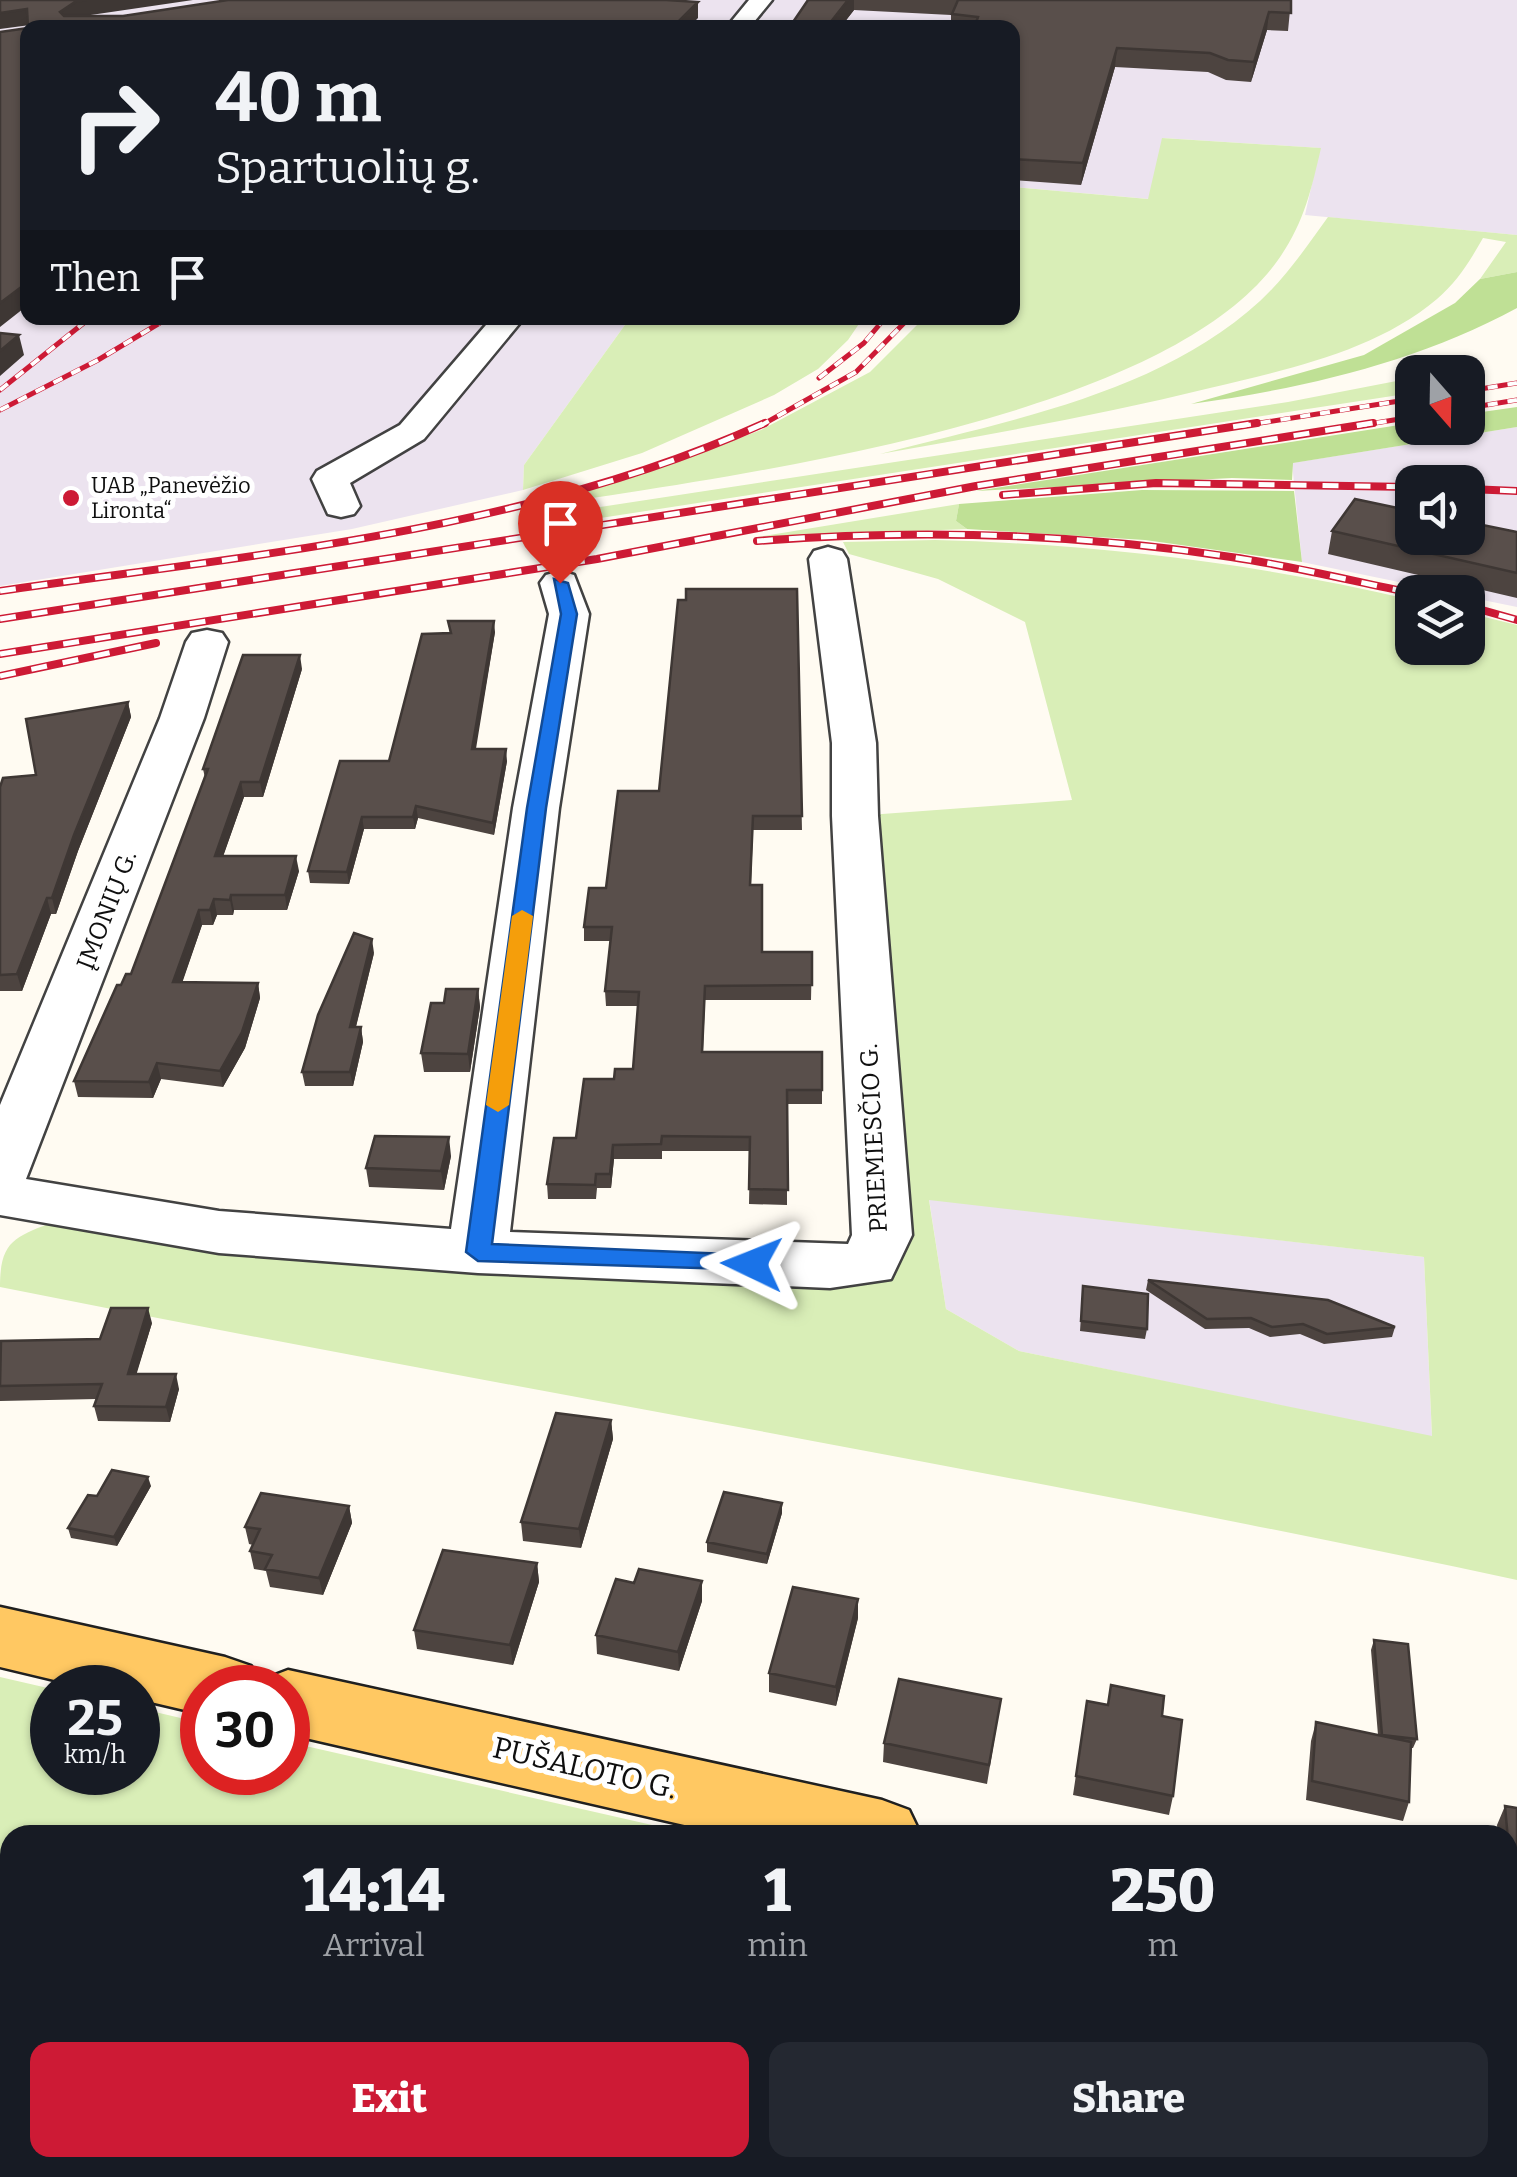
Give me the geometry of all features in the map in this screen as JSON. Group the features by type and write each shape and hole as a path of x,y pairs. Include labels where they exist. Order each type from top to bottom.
{"main road":[{"path":"0,1637 180,1678"},
{"name":"PUŠALOTO G.","path":"310,1707 837,1825"}],"street":[{"path":"744,20 761,0"},
{"path":"340,506 330,479 412,432 502,325"},
{"name":"PRIEMIESČIO G.","path":"3,1196 219,1232 478,1252 830,1268 870,1264 882,1236 855,816 854,743 828,558"},
{"path":"478,1252 536,808 569,614 560,583"},
{"name":"ĮMONIŲ G.","path":"3,1196 207,642"}],"shaded area":[{"path":"0,0 1517,0 1517,235 1305,215 1320,148 1163,138 1149,199 1020,188 1020,20 20,20 20,325 625,325 524,465 523,490 352,529 0,586"},
{"path":"1517,427 1517,607 1485,600 1485,575 1395,575 1395,581 1302,562 1292,463 1404,445 1485,445 1485,432"},
{"path":"929,1199 1424,1257 1432,1437 1019,1351 946,1309"}],"green space":[{"path":"1162,138 1321,148 1300,220 1278,260 1219,318 1134,365 1032,405 919,437 802,463 500,512 637,476 761,430 870,372 917,325 1020,325 1020,188 1148,199"},
{"path":"1328,217 1517,235 1517,272 1480,279 1506,242 1483,238 1463,271 1437,299 1386,332 1329,356 1128,407 880,454 1080,400 1176,359 1220,333 1260,301"},
{"path":"1517,272 1517,308 1439,344 1408,355 1395,355 1395,359 1358,371 1191,404 1364,355 1455,303 1480,279"},
{"path":"625,325 858,325 818,369 774,395 642,453 523,490 524,465"},
{"path":"1395,381 1395,396 581,521 574,511 1288,402"},
{"path":"1517,407 1517,427 1485,432 1485,412"},
{"path":"1395,426 1395,445 1405,445 1293,463 1292,480 1232,478 976,491"},
{"path":"1142,490 1294,491 1302,562 1145,540 967,529 956,521 959,504"},
{"path":"959,504 956,521 967,529 757,537"},
{"path":"935,540 1056,546 1235,566 1353,587 1395,596 1395,665 1485,665 1485,617 1517,625 1517,1580 1138,1503 0,1287 3,1259 13,1242 56,1221 882,1268 855,816 1072,800 1025,622 938,579 849,554 843,542","holes":["929,1200 1424,1257 1432,1436 1019,1351 946,1309"]},
{"path":"0,1677 30,1684 30,1795 160,1795 160,1713 180,1718 180,1795 310,1795 310,1747 652,1825 0,1825"}],"building":[{"path":"0,0 86,0 60,12 64,16 123,16 228,0 698,2 680,20 28,20 27,9 0,13"},
{"path":"808,0 848,0 832,20 794,20"},
{"path":"958,0 1291,0 1291,13 1269,12 1254,62 1228,60 1210,53 1117,48 1083,163 1020,159 1020,20 977,20 978,17 952,14"},
{"path":"20,29 20,288 0,303 0,32"},
{"path":"0,333 19,335 0,351"},
{"path":"1355,499 1395,507 1395,545 1332,531"},
{"path":"1485,525 1517,532 1517,573 1438,555 1485,555"},
{"path":"686,589 797,589 802,816 753,816 750,885 762,885 762,952 812,952 812,985 705,986 702,1052 822,1052 822,1090 787,1090 788,1190 749,1189 750,1137 662,1136 661,1144 613,1145 610,1174 596,1174 595,1185 547,1184 554,1138 576,1138 584,1079 614,1079 615,1069 633,1069 639,992 605,991 612,927 584,927 589,888 606,888 618,791 659,791 678,600 686,600"},
{"path":"448,621 494,621 472,749 506,749 493,823 416,806 413,817 362,817 347,872 308,871 340,761 389,761 422,634 451,633"},
{"path":"243,655 300,655 260,782 241,782 215,856 296,856 285,895 231,895 230,900 214,899 210,910 199,910 173,982 258,983 242,1032 220,1071 157,1063 149,1082 74,1081 117,985 121,985 126,974 131,974 208,769 203,769"},
{"path":"128,702 52,898 47,898 17,974 0,975 0,787 3,778 36,775 26,719"},
{"path":"354,933 372,939 350,1027 361,1027 350,1072 302,1072 318,1015"},
{"path":"446,989 478,989 468,1054 421,1053 431,1003 444,1003"},
{"path":"375,1136 449,1137 441,1171 366,1168"},
{"path":"1148,1280 1328,1300 1395,1327 1327,1334 1303,1324 1272,1327 1251,1318 1207,1319"},
{"path":"1083,1286 1148,1294 1147,1329 1081,1321"},
{"path":"111,1308 148,1308 128,1374 176,1374 166,1407 94,1406 102,1384 0,1386 1,1341 100,1339"},
{"path":"556,1413 611,1420 579,1529 521,1522"},
{"path":"112,1470 148,1477 114,1537 68,1528 88,1495 97,1496"},
{"path":"724,1492 782,1503 767,1554 707,1542"},
{"path":"261,1493 349,1506 319,1578 265,1569 272,1555 250,1551 260,1529 245,1527"},
{"path":"443,1550 537,1563 510,1645 414,1630"},
{"path":"639,1569 702,1581 678,1652 596,1635 616,1579 634,1583"},
{"path":"793,1587 858,1599 836,1687 769,1673"},
{"path":"1374,1640 1408,1644 1417,1739 1382,1735"},
{"path":"899,1679 1001,1699 989,1765 884,1743"},
{"path":"1111,1685 1164,1696 1162,1716 1182,1720 1173,1796 1076,1776 1087,1701 1108,1705"},
{"path":"1316,1722 1411,1742 1409,1802 1312,1781"},
{"path":"1505,1806 1517,1808 1517,1825 1507,1825"}],"railway":[{"path":"0,390 81,325"},
{"path":"0,410 156,325"},
{"path":"819,378 864,343 879,325"},
{"path":"760,426 856,372 902,325"},
{"path":"1485,388 1517,383"},
{"path":"1485,405 1517,400"},
{"path":"1241,426 1395,402"},
{"path":"1357,426 1395,420"},
{"path":"0,591 292,550 486,514 581,490 674,460 765,423"},
{"path":"0,619 1257,423"},
{"path":"0,654 597,559 976,486 1373,423"},
{"path":"1003,495 1156,483 1395,487"},
{"path":"1485,490 1517,491"},
{"path":"757,541 935,534 1054,538 1254,561 1395,590"},
{"path":"1485,611 1517,620"},
{"path":"0,676 156,643"}],"slow traffic":[{"path":"498,1105 522,916"}],"place":[{"name":"UAB „Panevėžio Lironta“","path":"71,498"}],"route":[{"path":"560,583 569,614 536,808 478,1252 752,1264"}]}
